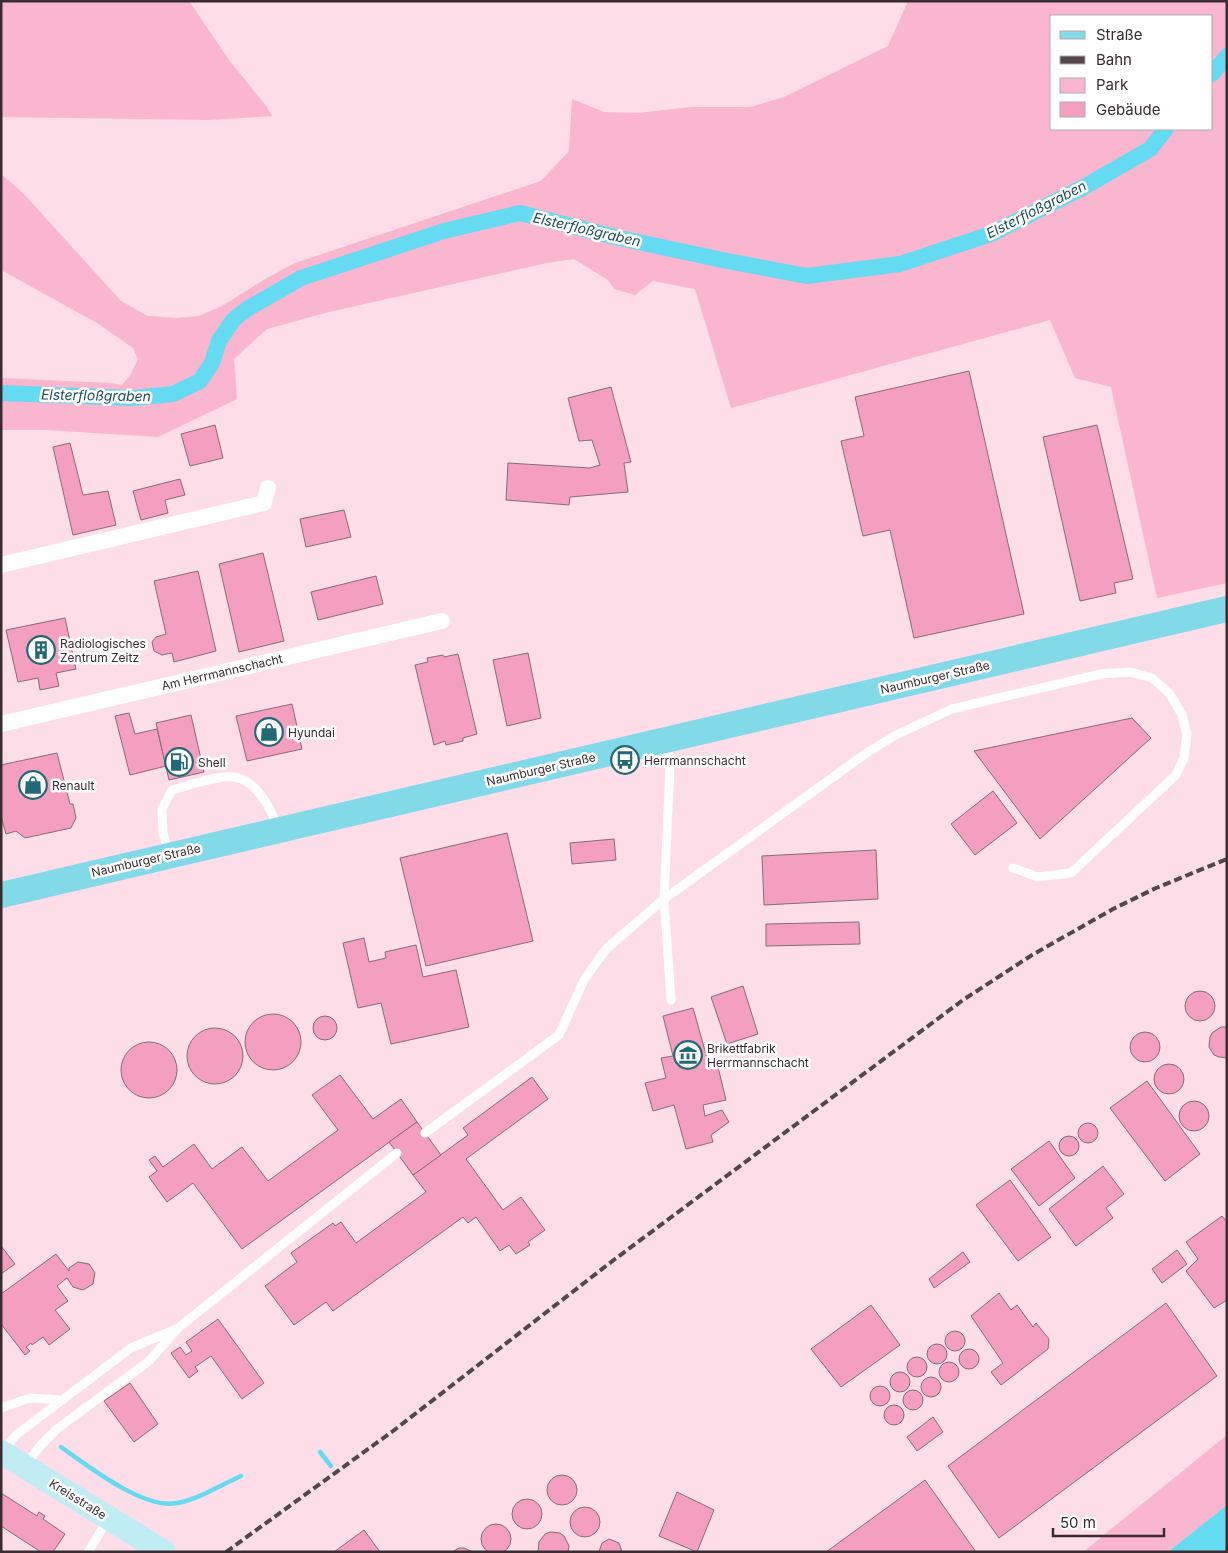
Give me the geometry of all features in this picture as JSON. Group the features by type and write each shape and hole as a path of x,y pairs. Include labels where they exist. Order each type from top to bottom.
{"main road":[{"name":"Naumburger Straße","path":"1,895 1227,609"},
{"name":"Kreisstraße","path":"2,1452 159,1549"}],"street":[{"path":"1,565 264,503 268,488"},
{"name":"Am Herrmannschacht","path":"1,724 442,621"}],"lane":[{"path":"426,1133 559,1035 584,980 606,949 664,899 868,752 896,735 952,709 1101,674 1130,672 1152,678 1170,694 1182,715 1187,734 1184,758 1176,775 1071,874 1038,877 1013,868"},
{"path":"667,740 670,766 664,899 667,964 672,1000"},
{"path":"169,855 163,833 162,809 172,790 209,780 234,776 253,785 271,811 278,830"},
{"path":"25,1466 40,1446 57,1429 149,1362 178,1328 396,1153"},
{"path":"2,1452 16,1434 131,1348 178,1328"},
{"path":"1,1408 30,1398 63,1400"},
{"path":"88,1552 109,1518"}],"green space":[{"path":"1,1 189,1 229,60 267,107 272,116 209,120 1,117"},
{"path":"908,1 1227,1 1227,583 1157,598 1111,387 1075,378 1050,320 731,408 695,289 653,281 635,295 614,289 608,280 574,259 547,263 329,312 267,329 234,359 237,399 158,437 46,430 1,430 1,378 122,385 131,374 138,359 133,348 97,323 1,270 1,174 23,193 121,301 148,316 177,318 199,316 222,306 295,263 541,181 569,151 572,99 604,112 637,113 692,107 750,107 784,97 888,46"},
{"path":"1227,1435 1227,1505 1168,1552 1083,1552"}],"water":[{"path":"1227,1505 1227,1552 1168,1552"}],"building":[{"path":"969,371 1024,614 914,638 890,530 863,536 841,441 864,436 855,397"},
{"path":"611,387 631,462 624,463 628,492 570,497 569,505 506,500 508,463 590,468 600,465 592,440 579,441 568,398"},
{"path":"215,425 223,458 190,466 181,434"},
{"path":"1097,425 1133,579 1114,583 1116,593 1080,601 1043,437"},
{"path":"70,443 83,495 108,491 116,525 73,535 53,447"},
{"path":"180,479 185,495 165,500 168,513 141,520 133,491"},
{"path":"344,510 351,537 306,547 300,519"},
{"path":"263,553 284,641 239,652 219,564"},
{"path":"198,571 216,651 174,662 172,653 162,655 154,651 152,642 156,637 166,634 154,581"},
{"path":"376,576 383,604 318,620 311,592"},
{"name":"Radiologisches Zentrum Zeitz","path":"65,618 76,669 56,673 59,686 40,690 38,678 18,682 6,630"},
{"path":"528,653 541,718 507,726 493,660"},
{"path":"458,654 477,734 463,738 463,741 446,745 445,741 434,745 415,665 428,662 427,658"},
{"name":"Hyundai","path":"292,704 302,749 247,761 236,716"},
{"path":"129,713 135,734 157,729 166,766 130,775 115,716"},
{"path":"191,715 204,772 169,780 156,723"},
{"path":"1132,718 1151,738 1040,839 974,751"},
{"name":"Renault","path":"57,753 70,804 73,804 76,818 71,828 25,838 16,831 6,834 1,816 1,765"},
{"path":"993,791 1017,823 975,855 951,824"},
{"path":"507,833 533,941 426,966 400,858"},
{"path":"614,839 616,860 572,864 570,843"},
{"path":"876,850 878,899 764,905 762,856"},
{"path":"859,922 860,944 766,946 766,924"},
{"path":"364,938 369,962 386,958 385,952 416,945 423,977 456,970 469,1027 391,1044 381,1003 358,1008 343,943"},
{"path":"743,986 758,1034 727,1044 711,997"},
{"path":"1200,991 1211,995 1215,1006 1211,1017 1200,1021 1189,1017 1185,1006 1189,995"},
{"path":"693,1008 709,1065 717,1063 726,1100 703,1105 705,1116 722,1110 729,1122 711,1135 713,1142 686,1149 674,1105 653,1111 645,1083 666,1078 661,1058 673,1056 663,1016"},
{"path":"267,1014 279,1014 293,1022 301,1036 299,1053 293,1062 279,1070 267,1070 257,1065 250,1058 245,1048 245,1036 250,1026 257,1019"},
{"path":"325,1016 330,1017 336,1023 336,1033 330,1039 325,1040 320,1039 314,1033 313,1028 314,1023 320,1017"},
{"path":"1221,1027 1227,1027 1227,1058 1214,1055 1209,1047 1212,1033"},
{"path":"209,1028 221,1028 235,1036 243,1050 241,1067 235,1076 221,1084 209,1084 199,1079 192,1072 187,1062 187,1050 192,1040 199,1033"},
{"path":"1145,1032 1156,1036 1160,1047 1156,1058 1145,1062 1134,1058 1130,1047 1134,1036"},
{"path":"143,1042 155,1042 165,1046 173,1054 177,1070 173,1086 165,1094 155,1098 143,1098 133,1094 125,1086 121,1076 121,1064 125,1054 133,1046"},
{"path":"1169,1064 1180,1068 1184,1079 1180,1090 1169,1094 1158,1090 1154,1079 1158,1068"},
{"path":"340,1075 373,1119 401,1099 417,1122 242,1249 193,1183 167,1202 149,1177 157,1171 149,1160 155,1156 163,1167 194,1144 212,1169 242,1147 268,1181 338,1130 312,1095"},
{"path":"532,1077 548,1099 466,1159 503,1210 521,1197 545,1230 528,1242 530,1245 516,1254 509,1245 500,1251 476,1217 468,1223 463,1217 333,1311 326,1302 294,1325 265,1286 297,1262 291,1253 333,1223 335,1226 341,1222 356,1243 426,1192 413,1175 468,1135 463,1128"},
{"path":"1147,1081 1200,1154 1165,1181 1110,1108"},
{"path":"1194,1101 1205,1105 1209,1116 1205,1127 1194,1131 1183,1127 1179,1116 1183,1105"},
{"path":"417,1122 441,1155 413,1175 389,1142"},
{"path":"1088,1123 1095,1126 1098,1133 1095,1140 1088,1143 1081,1140 1078,1133 1081,1126"},
{"path":"1069,1136 1076,1139 1079,1146 1076,1153 1069,1156 1062,1153 1059,1146 1062,1139"},
{"path":"1049,1141 1075,1178 1039,1206 1011,1169"},
{"path":"1103,1166 1124,1194 1106,1208 1113,1218 1076,1246 1049,1209"},
{"path":"1010,1180 1051,1237 1018,1261 976,1205"},
{"path":"1222,1216 1227,1222 1227,1300 1214,1308 1186,1271 1198,1259 1186,1242"},
{"path":"1,1246 15,1264 1,1274"},
{"path":"1177,1250 1187,1264 1162,1283 1152,1269"},
{"path":"963,1252 970,1262 934,1288 929,1279"},
{"path":"56,1254 69,1271 69,1268 78,1262 89,1264 95,1273 93,1284 83,1290 73,1287 67,1278 57,1286 68,1301 55,1310 70,1329 49,1345 43,1337 32,1345 31,1343 26,1347 30,1351 25,1355 1,1324 1,1294"},
{"path":"999,1293 1011,1310 1017,1305 1033,1327 1036,1323 1049,1339 1048,1349 1001,1385 991,1372 1003,1363 971,1316"},
{"path":"1166,1303 1217,1376 999,1538 948,1466"},
{"path":"871,1305 900,1345 841,1387 811,1349"},
{"path":"218,1319 264,1383 242,1399 211,1356 195,1367 198,1371 189,1378 171,1353 180,1347 186,1355 192,1351 186,1342"},
{"path":"955,1331 962,1334 965,1341 962,1348 955,1351 948,1348 945,1341 948,1334"},
{"path":"937,1344 944,1347 947,1354 944,1361 937,1364 930,1361 927,1354 930,1347"},
{"path":"969,1349 976,1352 979,1359 976,1366 969,1369 962,1366 959,1359 962,1352"},
{"path":"917,1357 924,1360 927,1367 924,1374 917,1377 910,1374 907,1367 910,1360"},
{"path":"949,1362 956,1365 959,1372 956,1379 949,1382 942,1379 939,1372 942,1365"},
{"path":"900,1372 907,1375 910,1382 907,1389 900,1392 893,1389 890,1382 893,1375"},
{"path":"931,1377 938,1380 941,1387 938,1394 931,1397 924,1394 921,1387 924,1380"},
{"path":"130,1383 158,1424 134,1442 104,1401"},
{"path":"880,1386 887,1389 890,1396 887,1403 880,1406 873,1403 870,1396 873,1389"},
{"path":"913,1390 920,1393 923,1400 920,1407 913,1410 906,1407 903,1400 906,1393"},
{"path":"894,1405 901,1408 904,1415 901,1422 894,1425 887,1422 884,1415 887,1408"},
{"path":"933,1417 943,1432 917,1451 907,1437"},
{"path":"562,1475 573,1479 577,1490 573,1501 562,1505 551,1501 547,1490 551,1479"},
{"path":"925,1480 976,1552 826,1552"},
{"path":"677,1492 714,1510 697,1552 659,1536"},
{"path":"1,1493 37,1516 39,1512 45,1516 43,1519 65,1534 53,1552 41,1552 1,1526"},
{"path":"527,1499 538,1503 542,1514 538,1525 527,1529 516,1525 512,1514 516,1503"},
{"path":"585,1507 596,1511 600,1522 596,1533 585,1537 574,1533 570,1522 574,1511"},
{"path":"496,1524 507,1528 511,1539 507,1550 496,1554 485,1550 481,1539 485,1528"},
{"path":"364,1530 380,1552 334,1552"},
{"path":"550,1532 560,1533 564,1536 569,1546 568,1552 538,1552 539,1542 545,1534"},
{"path":"609,1539 619,1543 622,1552 599,1552 602,1543"},
{"path":"459,1548 464,1548 473,1552 452,1552"}],"waterway":[{"name":"Elsterfloßgraben","path":"1213,73 1227,56"},
{"name":"Elsterfloßgraben","path":"1,393 133,398 173,394 200,381 212,363 219,341 233,320 247,309 301,278 444,231 520,213 615,237 807,276 900,264 991,234 1084,187 1150,149 1165,130"},
{"path":"61,1447 117,1485 149,1500 164,1503 177,1503 193,1498 241,1476"},
{"path":"320,1452 331,1466"}],"railway":[{"path":"226,1552 393,1431 615,1259 963,1000 1032,955 1113,909 1156,888 1227,859"}],"place":[{"name":"Radiologisches Zentrum Zeitz","path":"41,650"},
{"name":"Hyundai","path":"269,732"},
{"name":"Herrmannschacht","path":"625,760"},
{"name":"Shell","path":"179,762"},
{"name":"Renault","path":"33,785"},
{"name":"Brikettfabrik Herrmannschacht","path":"688,1055"}]}
